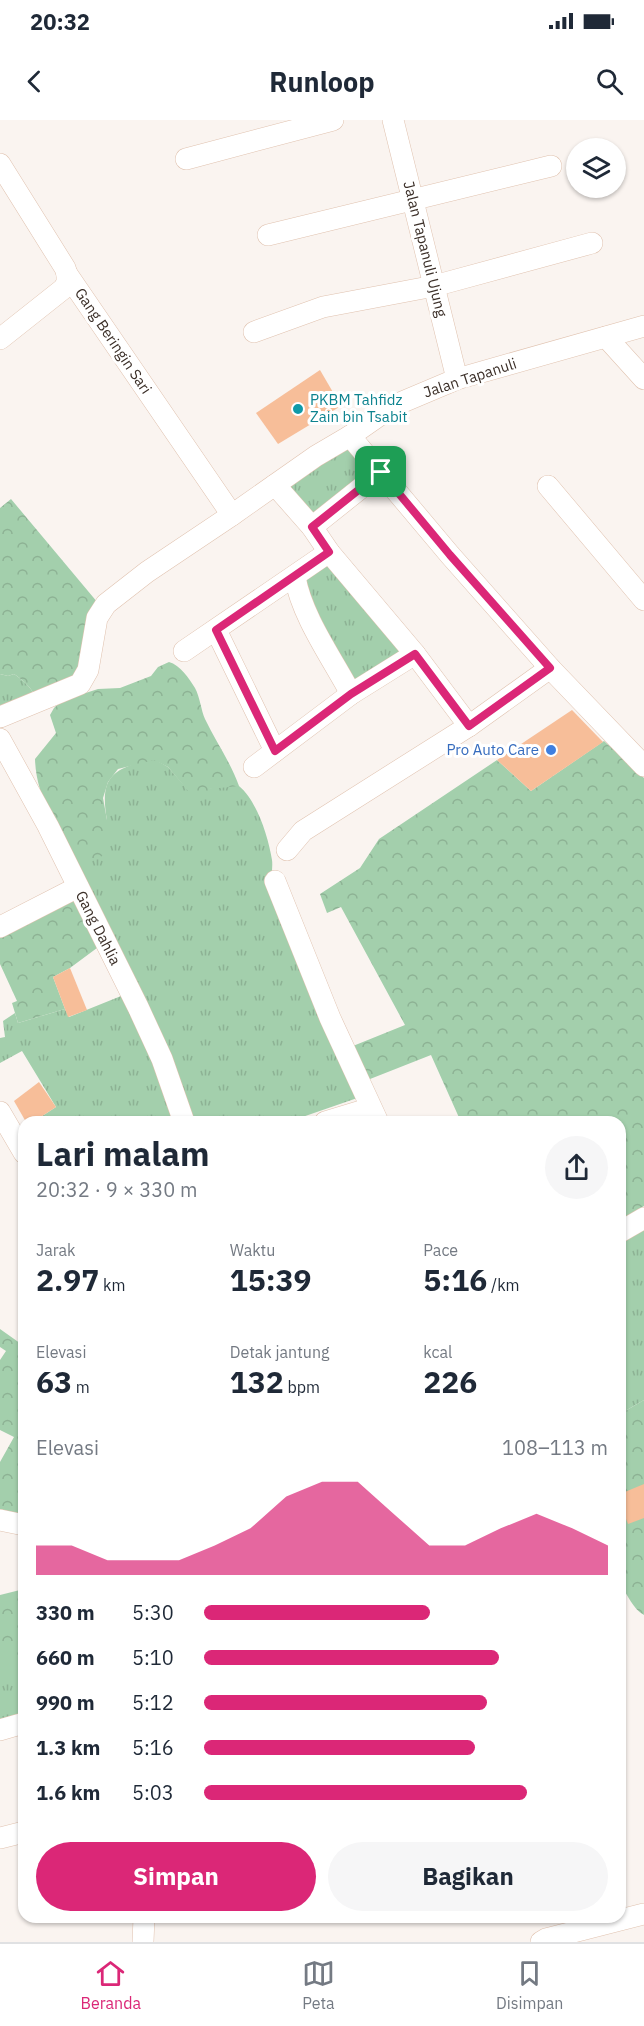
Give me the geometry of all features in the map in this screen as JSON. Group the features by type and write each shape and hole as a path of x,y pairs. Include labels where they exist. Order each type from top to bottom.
{"street":[{"path":"186,159 333,120"},
{"name":"Jalan Tapanuli Ujung","path":"393,120 457,379"},
{"name":"Gang Beringin Sari","path":"0,164 67,274 232,515"},
{"path":"268,235 551,166"},
{"path":"254,332 324,308 434,286 592,243"},
{"path":"0,339 63,289 67,283 67,274"},
{"name":"Jalan Tapanuli","path":"0,717 80,684 88,670 97,618 106,604 147,572 393,406 457,379 644,326"},
{"path":"606,337 644,379"},
{"path":"350,436 450,555 550,668 642,762"},
{"path":"312,527 381,472"},
{"path":"275,485 415,654 469,726"},
{"path":"548,486 644,600"},
{"path":"184,651 329,552"},
{"path":"295,577 298,593 309,617 351,694"},
{"path":"216,630 275,751"},
{"path":"254,767 351,694 415,654"},
{"path":"287,849 306,829 469,726 550,668"},
{"name":"Gang Dahlia","path":"0,739 48,826 143,1017 162,1059 182,1116"},
{"path":"275,881 330,1018 375,1115"},
{"path":"0,927 78,887"},
{"path":"0,1112 18,1143"},
{"path":"626,1228 644,1218"},
{"path":"0,1520 18,1524"},
{"path":"0,1730 18,1725"},
{"path":"0,1838 18,1834"},
{"path":"626,1919 644,1914"},
{"path":"143,1942 144,1923"},
{"path":"541,1942 609,1923"}],"green space":[{"path":"348,444 370,474 313,519 288,486"},
{"path":"11,499 98,603 81,672 36,698 27,684 14,674 8,676 0,674 0,508"},
{"path":"331,561 403,652 352,684 303,582"},
{"path":"169,662 187,676 195,688 205,719 239,786 209,789 205,799 195,799 168,767 154,760 118,769 108,782 103,798 107,820 107,854 76,867 44,801 36,773 35,759 56,733 50,715 61,701 98,689 120,688 151,676 158,667"},
{"path":"0,674 8,676 14,674 27,684 36,698 0,707"},
{"path":"604,741 644,778 644,1206 626,1217 626,1116 458,1116 431,1055 365,1081 348,1048 405,1025 341,907 327,913 320,894 360,868 379,839 497,760 531,791"},
{"path":"154,759 168,767 190,792 223,786 239,786 251,801 265,830 272,863 271,884 366,1095 305,1116 189,1116 125,960 76,867 107,820 105,793 112,776 140,762"},
{"path":"74,894 101,945 70,968 53,977 65,1009 18,1023 12,1003 17,1001 0,964 0,933"},
{"path":"126,994 175,1116 42,1116 56,1107 22,1051 0,1063 0,1038 5,1037 3,1021 15,1013 18,1023 65,1009 69,1017"},
{"path":"644,1228 644,1400 626,1410 626,1238"},
{"path":"0,1329 18,1342 18,1514 0,1509 0,1462 14,1437 0,1430 0,1360 6,1351 0,1347"},
{"path":"644,1400 644,1615 626,1594 626,1410"},
{"path":"18,1590 18,1662 0,1662 0,1595"},
{"path":"0,1662 18,1662 18,1716 0,1720"}],"building":[{"name":"PKBM Tahfidz Zain bin Tsabit","path":"320,370 341,406 278,444 256,413"},
{"name":"Pro Auto Care","path":"572,710 603,742 531,791 497,760"},
{"path":"70,968 87,1010 68,1017 53,977"},
{"path":"39,1082 56,1107 42,1116 23,1116 14,1101"},
{"path":"644,1484 644,1518 628,1524 626,1519 626,1492"}],"place":[{"name":"PKBM Tahfidz Zain bin Tsabit","path":"298,409"},
{"name":"Pro Auto Care","path":"551,750"}],"route":[{"path":"381,472 450,555 550,668 469,726 415,654 351,694 275,751 216,630 329,552 312,527 381,472"}]}
